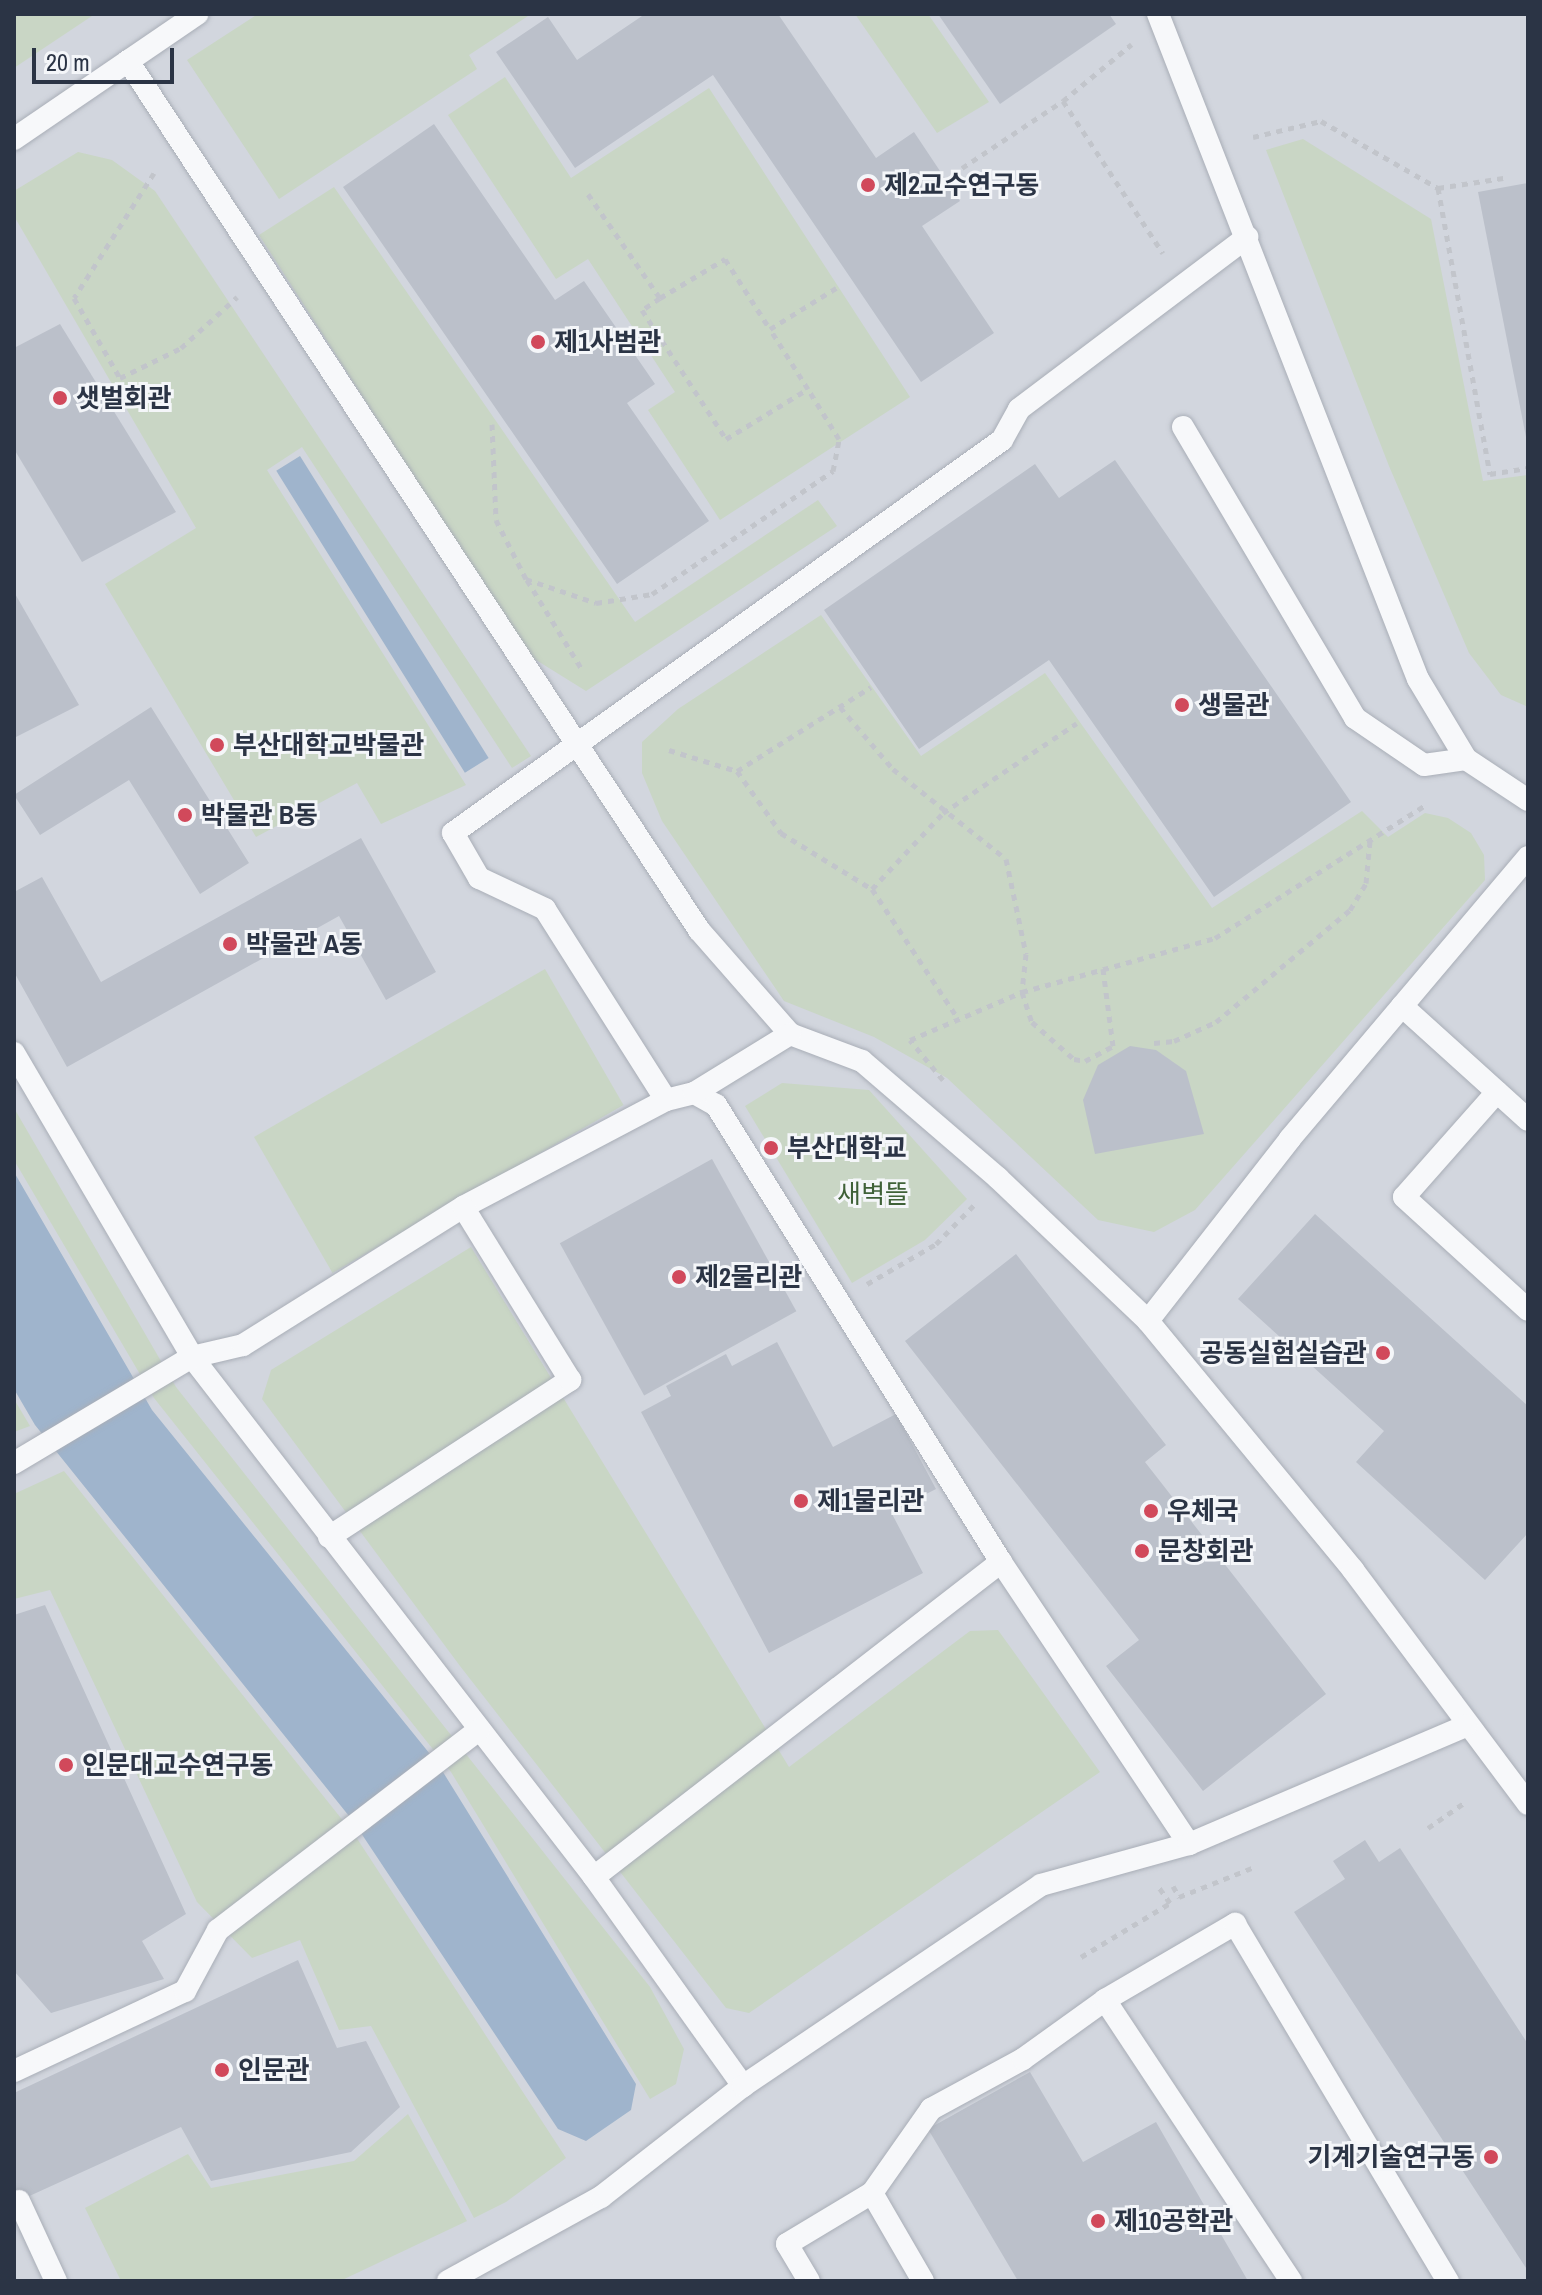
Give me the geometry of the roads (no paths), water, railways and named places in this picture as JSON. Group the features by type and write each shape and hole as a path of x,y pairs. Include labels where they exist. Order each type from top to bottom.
{"lane":[{"path":"14,139 197,14"},
{"path":"1159,17 1418,679 1466,759 1528,800"},
{"path":"128,61 699,930 790,1034 862,1061 998,1178 1148,1321 1353,1570 1466,1726 1528,1804"},
{"path":"666,1100 545,909 479,878 453,833 1002,440 1019,409 1247,237"},
{"path":"1183,427 1355,718 1424,765 1466,759"},
{"path":"1148,1321 1402,1006 1528,857"},
{"path":"1402,1006 1528,1120"},
{"path":"14,1463 50,1445 192,1357 243,1345 463,1207 666,1100 694,1093 790,1034"},
{"path":"14,1053 192,1357 594,1877 743,2086"},
{"path":"1497,1092 1404,1197 1528,1310"},
{"path":"694,1093 716,1105 1001,1562 1189,1844"},
{"path":"329,1537 570,1380 463,1207"},
{"path":"594,1877 1001,1562"},
{"path":"448,2281 601,2197 743,2086 1041,1885 1189,1844 1466,1726"},
{"path":"14,2071 185,1991 218,1930 353,1821 438,1764 479,1730"},
{"path":"809,2281 787,2244 872,2193 931,2109 1023,2059 1105,2000 1235,1924 1448,2281"},
{"path":"1105,2000 1291,2281"},
{"path":"872,2193 923,2281"},
{"path":"19,2201 56,2281"}],"water":[{"path":"300,456 489,758 465,773 276,471"},
{"path":"14,1172 152,1410 438,1764 636,2084 631,2110 586,2141 558,2129 353,1821 35,1425 14,1389"}],"place":[{"name":"제2교수연구동","path":"868,185"},
{"name":"제1사범관","path":"538,342"},
{"name":"샛벌회관","path":"60,398"},
{"name":"생물관","path":"1182,705"},
{"name":"부산대학교박물관","path":"217,745"},
{"name":"박물관 B동","path":"185,815"},
{"name":"박물관 A동","path":"230,944"},
{"name":"부산대학교","path":"771,1148"},
{"name":"제2물리관","path":"679,1277"},
{"name":"공동실험실습관","path":"1383,1353"},
{"name":"제1물리관","path":"801,1501"},
{"name":"우체국","path":"1151,1511"},
{"name":"문창회관","path":"1142,1551"},
{"name":"인문대교수연구동","path":"66,1765"},
{"name":"인문관","path":"222,2070"},
{"name":"기계기술연구동","path":"1491,2157"},
{"name":"제10공학관","path":"1098,2221"}],"park label":[{"name":"새벽뜰","path":"873,1194"}]}
